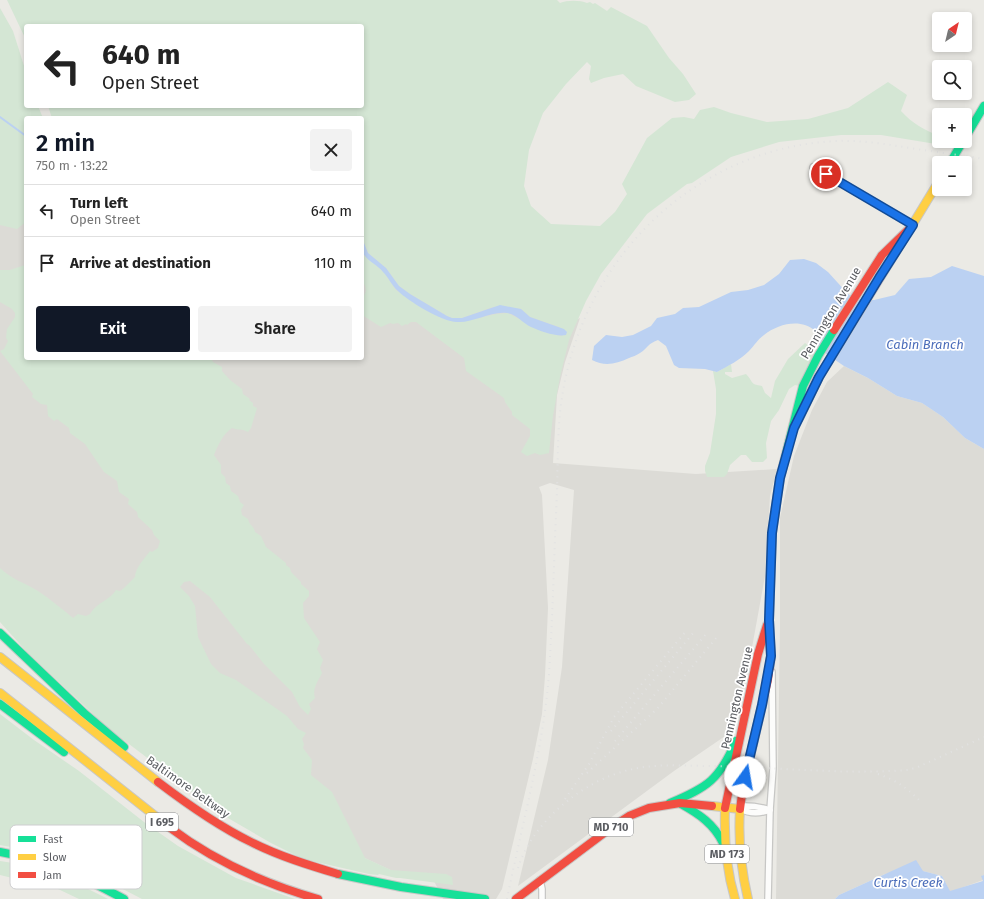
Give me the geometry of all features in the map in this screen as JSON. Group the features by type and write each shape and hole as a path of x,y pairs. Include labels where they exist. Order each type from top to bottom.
{"main road":[{"path":"972,126 984,106"},
{"name":"Pennington Avenue","path":"794,428 819,377 829,363 932,193"},
{"name":"Pennington Avenue","path":"748,899 738,849 741,809 745,780 768,680 771,656 769,620 772,533 780,478 794,428 803,386 818,356 859,288 882,255 913,225"},
{"name":"Pennington Avenue","path":"735,899 729,873 726,850 726,808 729,786 758,654 769,620"},
{"path":"0,633 84,713 126,750 215,822"},
{"name":"Baltimore Beltway","path":"0,657 163,786 215,822 244,838 277,853 318,868 354,878 485,899"},
{"name":"I 695","path":"0,693 153,815 202,849 232,866 270,883 318,899"},
{"path":"0,704 116,792 173,832 202,849"},
{"path":"664,805 702,788 713,781 727,761 743,726"},
{"path":"680,803 714,826 719,833 726,850"},
{"name":"MD 710","path":"516,899 629,816 649,808 680,803 741,809"},
{"path":"0,852 10,854"},
{"path":"106,889 124,899"}],"street":[{"path":"813,167 913,225"},
{"path":"768,899 770,810 773,760 773,694 771,656"},
{"path":"741,809 744,812 752,813 762,813 770,810"},
{"path":"540,880 542,899"}],"shaded area":[{"path":"0,114 24,127 24,360 364,360 364,241 567,324 580,318 565,362 557,395 553,463 696,474 777,469 770,496 765,576 745,686 734,730 674,771 518,886 548,760 562,667 574,490 550,483 539,487 542,495 548,608 542,714 533,759 502,889 496,899 443,899 433,879 399,874 341,847 0,591"},
{"path":"844,366 868,378 897,396 922,403 943,417 965,438 984,449 984,875 982,876 983,880 950,892 942,876 923,871 885,874 839,895 835,899 776,899 780,518 794,456 812,410 827,382"}],"green space":[{"path":"7,0 557,0 560,3 566,1 581,1 587,3 590,2 593,4 595,3 607,11 611,7 647,26 696,94 689,100 675,102 636,86 623,74 604,78 591,83 589,79 591,66 587,62 566,84 543,113 529,150 524,186 531,206 551,224 600,226 615,212 627,194 622,184 647,138 672,118 684,117 694,119 700,110 714,107 767,122 808,119 848,108 888,82 907,95 901,111 918,126 932,133 932,143 881,135 841,135 779,142 731,157 692,183 687,184 647,214 601,274 586,301 569,340 553,416 549,453 540,455 535,453 527,456 521,452 530,436 530,429 512,415 512,412 504,398 466,371 464,358 416,322 411,322 402,326 398,323 390,323 381,327 364,316 364,296 366,291 364,284 364,255 383,271 396,290 431,313 461,322 496,314 508,313 542,331 562,336 559,327 530,317 521,309 493,307 462,318 452,318 447,316 399,286 386,268 368,253 364,243 364,116 51,116 49,108 364,108 364,24 24,24 24,36"},
{"path":"0,8 13,31 24,66 24,108 39,108 42,116 24,116 24,224 17,229 0,225"},
{"path":"24,265 24,360 212,360 222,367 222,371 230,380 242,389 243,394 250,399 249,400 253,403 253,406 257,408 251,428 248,432 232,428 229,430 223,437 214,455 221,465 221,473 225,477 226,483 244,505 241,510 242,515 248,519 255,532 261,536 266,547 286,563 291,572 309,591 309,596 303,603 304,618 320,642 317,649 323,660 320,668 322,673 315,688 315,698 309,704 311,709 308,715 300,707 292,692 264,664 210,597 190,581 184,582 180,587 189,596 195,606 198,637 211,664 220,673 236,680 287,716 298,729 306,733 302,739 304,744 303,748 312,760 311,775 332,792 365,858 391,870 446,874 452,877 453,885 396,878 379,874 369,874 303,859 271,843 221,814 108,728 27,652 0,622 0,568 13,578 38,591 73,618 78,614 86,616 110,597 116,590 120,591 124,588 135,577 141,563 150,551 152,552 158,548 160,541 154,535 152,530 138,517 137,512 128,504 129,499 119,492 117,481 104,472 85,444 70,433 69,428 57,419 54,421 48,416 47,405 41,404 32,397 33,394 0,351 4,349 8,341 6,338 7,329 15,317 15,313 12,309 0,302 0,270 10,270"},
{"path":"805,343 816,351 799,386 795,385 789,389 779,410 771,421 766,443 767,458 763,462 752,462 746,455 741,455 730,465 727,474 724,477 707,477 705,466 710,453 716,414 716,389 713,371 717,372 731,364 732,372 725,372 725,374 732,378 746,374 753,383 762,386 765,393 771,398 775,381 788,359"},
{"path":"0,714 79,771 144,822 178,846 236,878 295,899 142,899 123,889 142,889 142,825 10,825 10,847 0,845"},
{"path":"0,861 10,863 10,877 0,875"},
{"path":"58,889 88,889 108,899 79,899"}],"water":[{"path":"364,243 368,253 386,268 399,286 452,318 462,318 500,305 521,309 530,317 564,329 567,332 566,335 553,334 539,330 507,313 494,314 463,322 443,319 409,300 396,289 381,270 365,256"},
{"name":"Cabin Branch","path":"804,259 816,263 828,272 848,294 856,299 874,300 895,295 909,279 931,277 952,266 984,276 984,449 965,438 943,417 922,403 897,396 868,378 844,366 819,349 815,341 815,331 803,325 783,325 770,331 760,338 742,357 717,372 705,369 679,368 674,365 666,346 658,340 639,354 620,362 606,364 592,360 594,346 606,335 622,337 633,335 651,326 657,318 675,314 683,308 699,307 731,292 748,290 764,285 779,274 790,260"},
{"name":"Curtis Creek","path":"916,860 923,871 942,876 950,891 983,881 981,876 984,875 984,899 835,899 839,895"}],"waterway":[{"name":"Cabin Branch","path":"0,117 24,135"}],"railway":[{"path":"507,899 537,759 546,702 552,628 558,442 563,391 576,342 596,296 623,254 656,218 694,188 738,164 785,148 836,141 855,141 984,159"},
{"path":"565,799 589,764 614,717 687,630"},
{"path":"611,731 694,632"},
{"path":"615,741 707,633"},
{"path":"587,773 657,709 717,637"},
{"path":"518,868 525,851 547,819 578,793 612,775 629,770 649,766 670,765 859,772 908,770 918,767 984,737"},
{"path":"878,774 891,779 902,786 922,803"}],"traffic: fast":[{"path":"972,126 984,106"},
{"path":"954,156 959,148"},
{"path":"770,593 772,533 780,478 803,386 818,356 834,330"},
{"path":"0,633 84,713 124,747"},
{"path":"0,704 64,752"},
{"path":"670,803 694,792 711,781 724,765 736,741"},
{"path":"681,804 711,825 723,843"},
{"path":"0,852 10,854"},
{"path":"338,874 401,887 485,899"},
{"path":"104,889 124,899"}],"traffic: slow":[{"path":"905,237 932,193"},
{"path":"0,657 158,782"},
{"path":"0,693 169,827"},
{"path":"712,806 740,809 739,832 748,899"},
{"path":"725,808 726,854 735,899"}],"traffic: jam":[{"path":"834,330 882,255 913,225"},
{"path":"799,418 819,377 905,237"},
{"path":"740,809 743,787 768,680 771,656 769,620 770,593"},
{"path":"725,808 758,654 767,625"},
{"path":"158,782 203,814 239,836 283,856 338,874"},
{"path":"516,899 629,816 649,808 680,803 712,806"},
{"path":"169,827 222,861 240,870 259,879 318,899"}],"route":[{"path":"745,777 768,680 771,656 769,620 772,533 780,478 787,451 794,428 819,377 913,225 826,174"}]}
